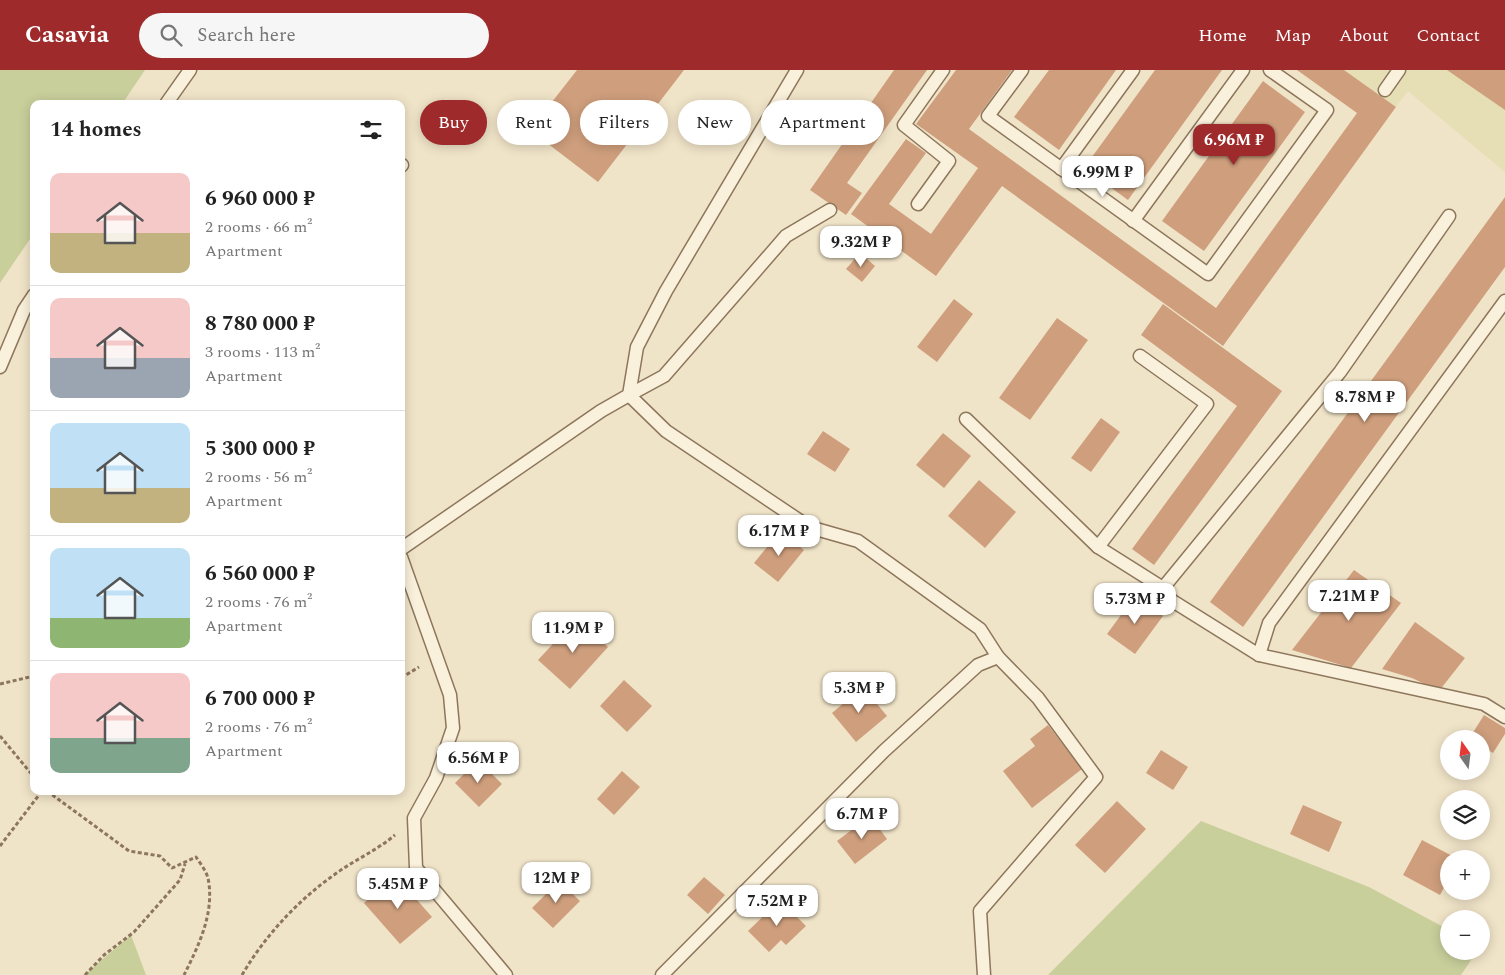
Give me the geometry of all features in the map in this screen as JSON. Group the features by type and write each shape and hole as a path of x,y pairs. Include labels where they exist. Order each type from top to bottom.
{"lane":[{"path":"169,100 190,70"},
{"path":"629,395 637,347 666,291 797,70"},
{"path":"918,204 949,161 904,125 943,70"},
{"path":"1022,70 988,116 1208,274 1327,110 1270,70"},
{"path":"1061,169 1133,70"},
{"path":"1133,221 1243,70"},
{"path":"1385,90 1399,70"},
{"path":"405,546 602,411 664,376 786,236 830,210"},
{"path":"1163,588 1340,372 1449,216"},
{"path":"0,367 24,310 30,301"},
{"path":"1259,654 1270,623 1505,301"},
{"path":"1098,547 1207,404 1140,356"},
{"path":"629,395 666,431 809,527 858,541 980,629 998,658 1038,698 1096,777 980,911 984,975"},
{"path":"966,419 1098,547 1163,588 1171,600 1259,654 1484,704 1505,717"},
{"path":"405,568 450,695 453,728 436,778 414,818 416,868 506,975"},
{"path":"662,975 884,751 978,665 998,658"}],"path":[{"path":"0,684 30,677"},
{"path":"0,736 30,772"},
{"path":"0,846 39,795"},
{"path":"52,795 129,851 160,856 172,868 196,857 208,876 210,908 196,950 184,975"},
{"path":"242,975 250,961 290,911 334,874 386,842 414,818"},
{"path":"85,975 104,955 134,932 180,880 185,863"}],"shaded area":[{"path":"1344,70 1505,70 1505,172 1408,91 1396,107"}],"green space":[{"path":"0,70 145,70 125,100 30,100 30,239 0,283"},
{"path":"1201,821 1369,887 1440,925 1440,960 1471,960 1461,975 1048,975"},
{"path":"131,935 146,975 84,975"}],"building":[{"path":"577,70 684,70 661,100 580,100 580,145 626,145 598,182 550,145 570,145 570,100 554,100"},
{"path":"894,70 927,70 884,131 884,100 873,100"},
{"path":"956,70 1012,70 969,129 1216,308 1357,113 1297,70 1344,70 1396,107 1223,346 1002,186 936,276 851,214 906,139 926,153 889,204 931,234 978,168 916,124"},
{"path":"1049,70 1116,70 1059,150 1014,117"},
{"path":"1155,70 1222,70 1128,200 1084,168"},
{"path":"1447,70 1505,70 1505,110"},
{"path":"1263,81 1305,112 1204,251 1162,221"},
{"path":"842,145 874,145 847,183 862,193 846,215 810,190"},
{"path":"1505,197 1505,267 1243,627 1210,602"},
{"path":"860,253 875,266 862,282 846,269"},
{"path":"954,299 973,314 937,362 917,347"},
{"path":"1163,304 1282,391 1154,565 1132,549 1237,406 1141,335"},
{"path":"1057,318 1088,340 1030,420 999,398"},
{"path":"1101,418 1120,432 1091,472 1071,458"},
{"path":"823,431 850,449 835,472 807,454"},
{"path":"943,433 971,456 944,488 916,465"},
{"path":"979,480 1016,512 985,548 948,516"},
{"path":"780,531 804,550 778,582 754,563"},
{"path":"1354,570 1401,603 1351,668 1292,650"},
{"path":"1135,596 1163,616 1135,654 1107,634"},
{"path":"577,618 608,647 570,689 538,660"},
{"path":"1415,622 1465,658 1439,691 1412,678 1382,669"},
{"path":"624,680 652,706 627,732 600,706"},
{"path":"863,687 887,716 856,742 832,713"},
{"path":"1484,715 1505,728 1505,734 1493,753 1490,751 1490,730 1475,730"},
{"path":"1048,725 1082,769 1032,808 1003,771 1035,746 1030,739"},
{"path":"1161,750 1188,767 1173,790 1146,773"},
{"path":"478,760 502,784 479,807 455,783"},
{"path":"622,771 640,787 614,815 597,799"},
{"path":"1117,801 1146,829 1105,873 1075,845"},
{"path":"1303,805 1342,822 1329,852 1290,834"},
{"path":"870,816 887,839 855,864 837,841"},
{"path":"1422,840 1441,850 1440,895 1403,875"},
{"path":"395,875 432,917 400,944 364,903"},
{"path":"704,877 725,895 708,914 687,895"},
{"path":"559,881 580,901 553,928 532,908"},
{"path":"780,900 806,926 786,945 781,940 769,952 748,931"}]}
